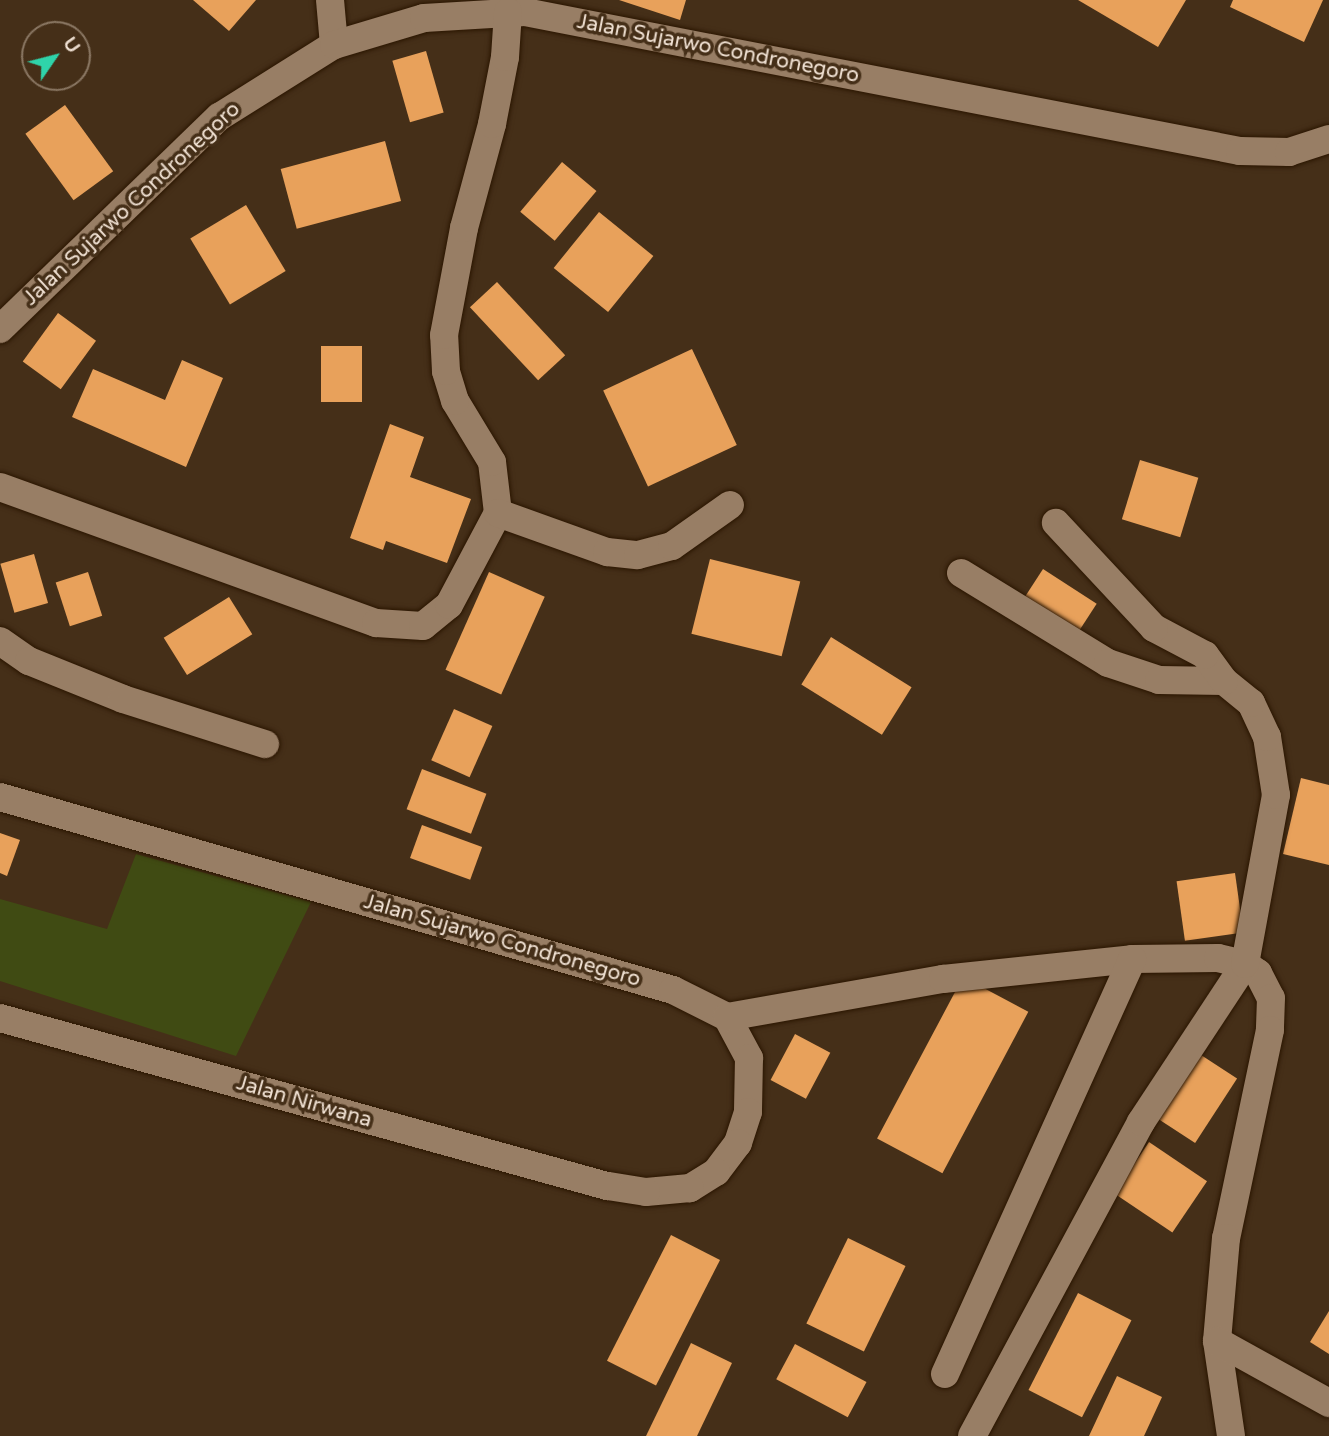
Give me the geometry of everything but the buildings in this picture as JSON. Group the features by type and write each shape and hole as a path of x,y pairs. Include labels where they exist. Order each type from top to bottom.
{"street":[{"path":"330,0 334,45"},
{"path":"0,487 376,623 402,628 423,626 449,605 498,513 492,462 455,401 446,372 444,335 464,228 492,124 505,57 508,12"},
{"name":"Jalan Sujarwo Condronegoro","path":"0,329 219,117 334,45 424,18 508,12 567,20 1241,151 1289,152 1329,139"},
{"path":"498,513 607,552 638,555 672,546 730,505"},
{"path":"972,1436 1141,1122 1245,964 1276,795 1272,756 1260,719 1245,698 1224,681 1205,655 1154,628 1056,523"},
{"path":"961,573 1108,663 1159,680 1224,681"},
{"path":"0,641 29,661 123,699 265,744"},
{"name":"Jalan Sujarwo Condronegoro","path":"0,797 673,990 727,1017"},
{"path":"727,1017 943,979 1132,959 1219,958 1245,964 1266,984 1271,998 1270,1030 1226,1238 1217,1341 1231,1436"},
{"path":"945,1374 1132,959"},
{"name":"Jalan Nirwana","path":"0,1018 607,1186 646,1192 690,1188 729,1159 748,1112 749,1058 727,1017"},
{"path":"1217,1341 1329,1403"}],"green space":[{"path":"136,854 311,902 236,1056 0,981 0,899 107,929"}]}
